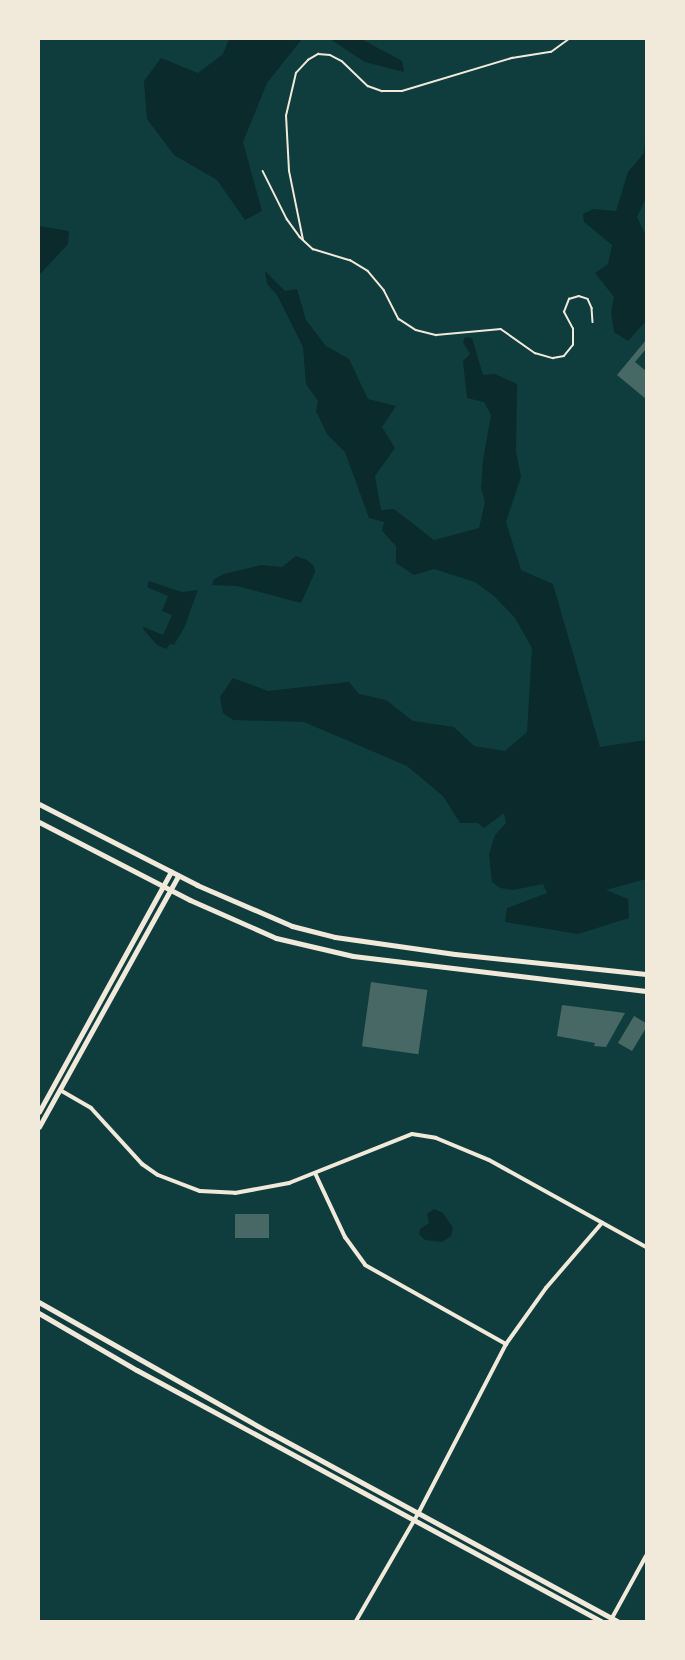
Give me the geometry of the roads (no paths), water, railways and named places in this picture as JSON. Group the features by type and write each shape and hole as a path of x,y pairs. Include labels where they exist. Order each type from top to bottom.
{"main road":[{"path":"39,804 178,876 274,920 335,937 455,954 646,974"},
{"path":"39,822 170,890 276,938 339,953 646,991"},
{"path":"39,1112 171,872"},
{"path":"39,1127 178,876"},
{"path":"39,1302 152,1367 615,1620"},
{"path":"39,1313 137,1370 602,1621"}],"street":[{"path":"60,1090 91,1108 142,1164 158,1175 186,1186 217,1193 289,1183 412,1134 436,1138 489,1160 646,1247"},
{"path":"315,1173 345,1237 365,1265 506,1344"},
{"path":"356,1621 419,1512 506,1344 546,1288 602,1223"},
{"path":"615,1620 646,1556"}],"water":[{"path":"229,39 302,39 267,83 243,142 262,211 245,220 217,180 174,155 147,119 144,81 161,58 198,73 223,54"},
{"path":"330,39 361,39 402,61 404,72 365,62"},
{"path":"646,129 646,198 637,217 646,236 646,321 628,341 614,332 611,312 614,297 595,273 608,264 612,245 584,222 583,214 593,209 616,211 628,172 644,153"},
{"path":"39,226 69,231 68,244 39,275"},
{"path":"265,271 285,291 297,289 306,320 326,346 349,359 368,399 396,406 382,427 395,448 375,476 381,510 394,509 434,540 479,528 485,502 481,488 483,460 491,415 484,402 467,398 463,361 470,354 463,342 465,337 472,338 483,375 495,374 517,384 516,452 521,477 506,522 521,570 553,584 600,747 646,740 646,879 606,890 628,899 629,918 578,934 505,922 507,908 547,893 543,884 513,890 500,888 492,882 489,854 495,835 506,823 504,813 484,828 478,823 460,823 443,796 407,766 304,722 233,720 223,713 220,697 233,678 268,691 349,682 359,694 386,700 413,721 454,727 474,746 505,751 527,732 532,648 515,618 495,597 475,582 434,569 414,575 396,563 396,546 382,531 384,522 369,518 345,452 327,434 316,411 318,401 306,384 303,347 277,295 267,284"},
{"path":"296,556 307,560 314,566 315,572 301,603 237,586 212,585 214,579 224,574 261,565 282,567"},
{"path":"149,581 182,592 198,590 184,628 174,645 170,644 166,649 157,645 143,629 144,627 163,635 172,615 162,611 168,596 147,587"},
{"path":"434,1209 443,1213 453,1228 451,1236 442,1242 425,1240 419,1234 420,1229 429,1223 427,1214"}]}
